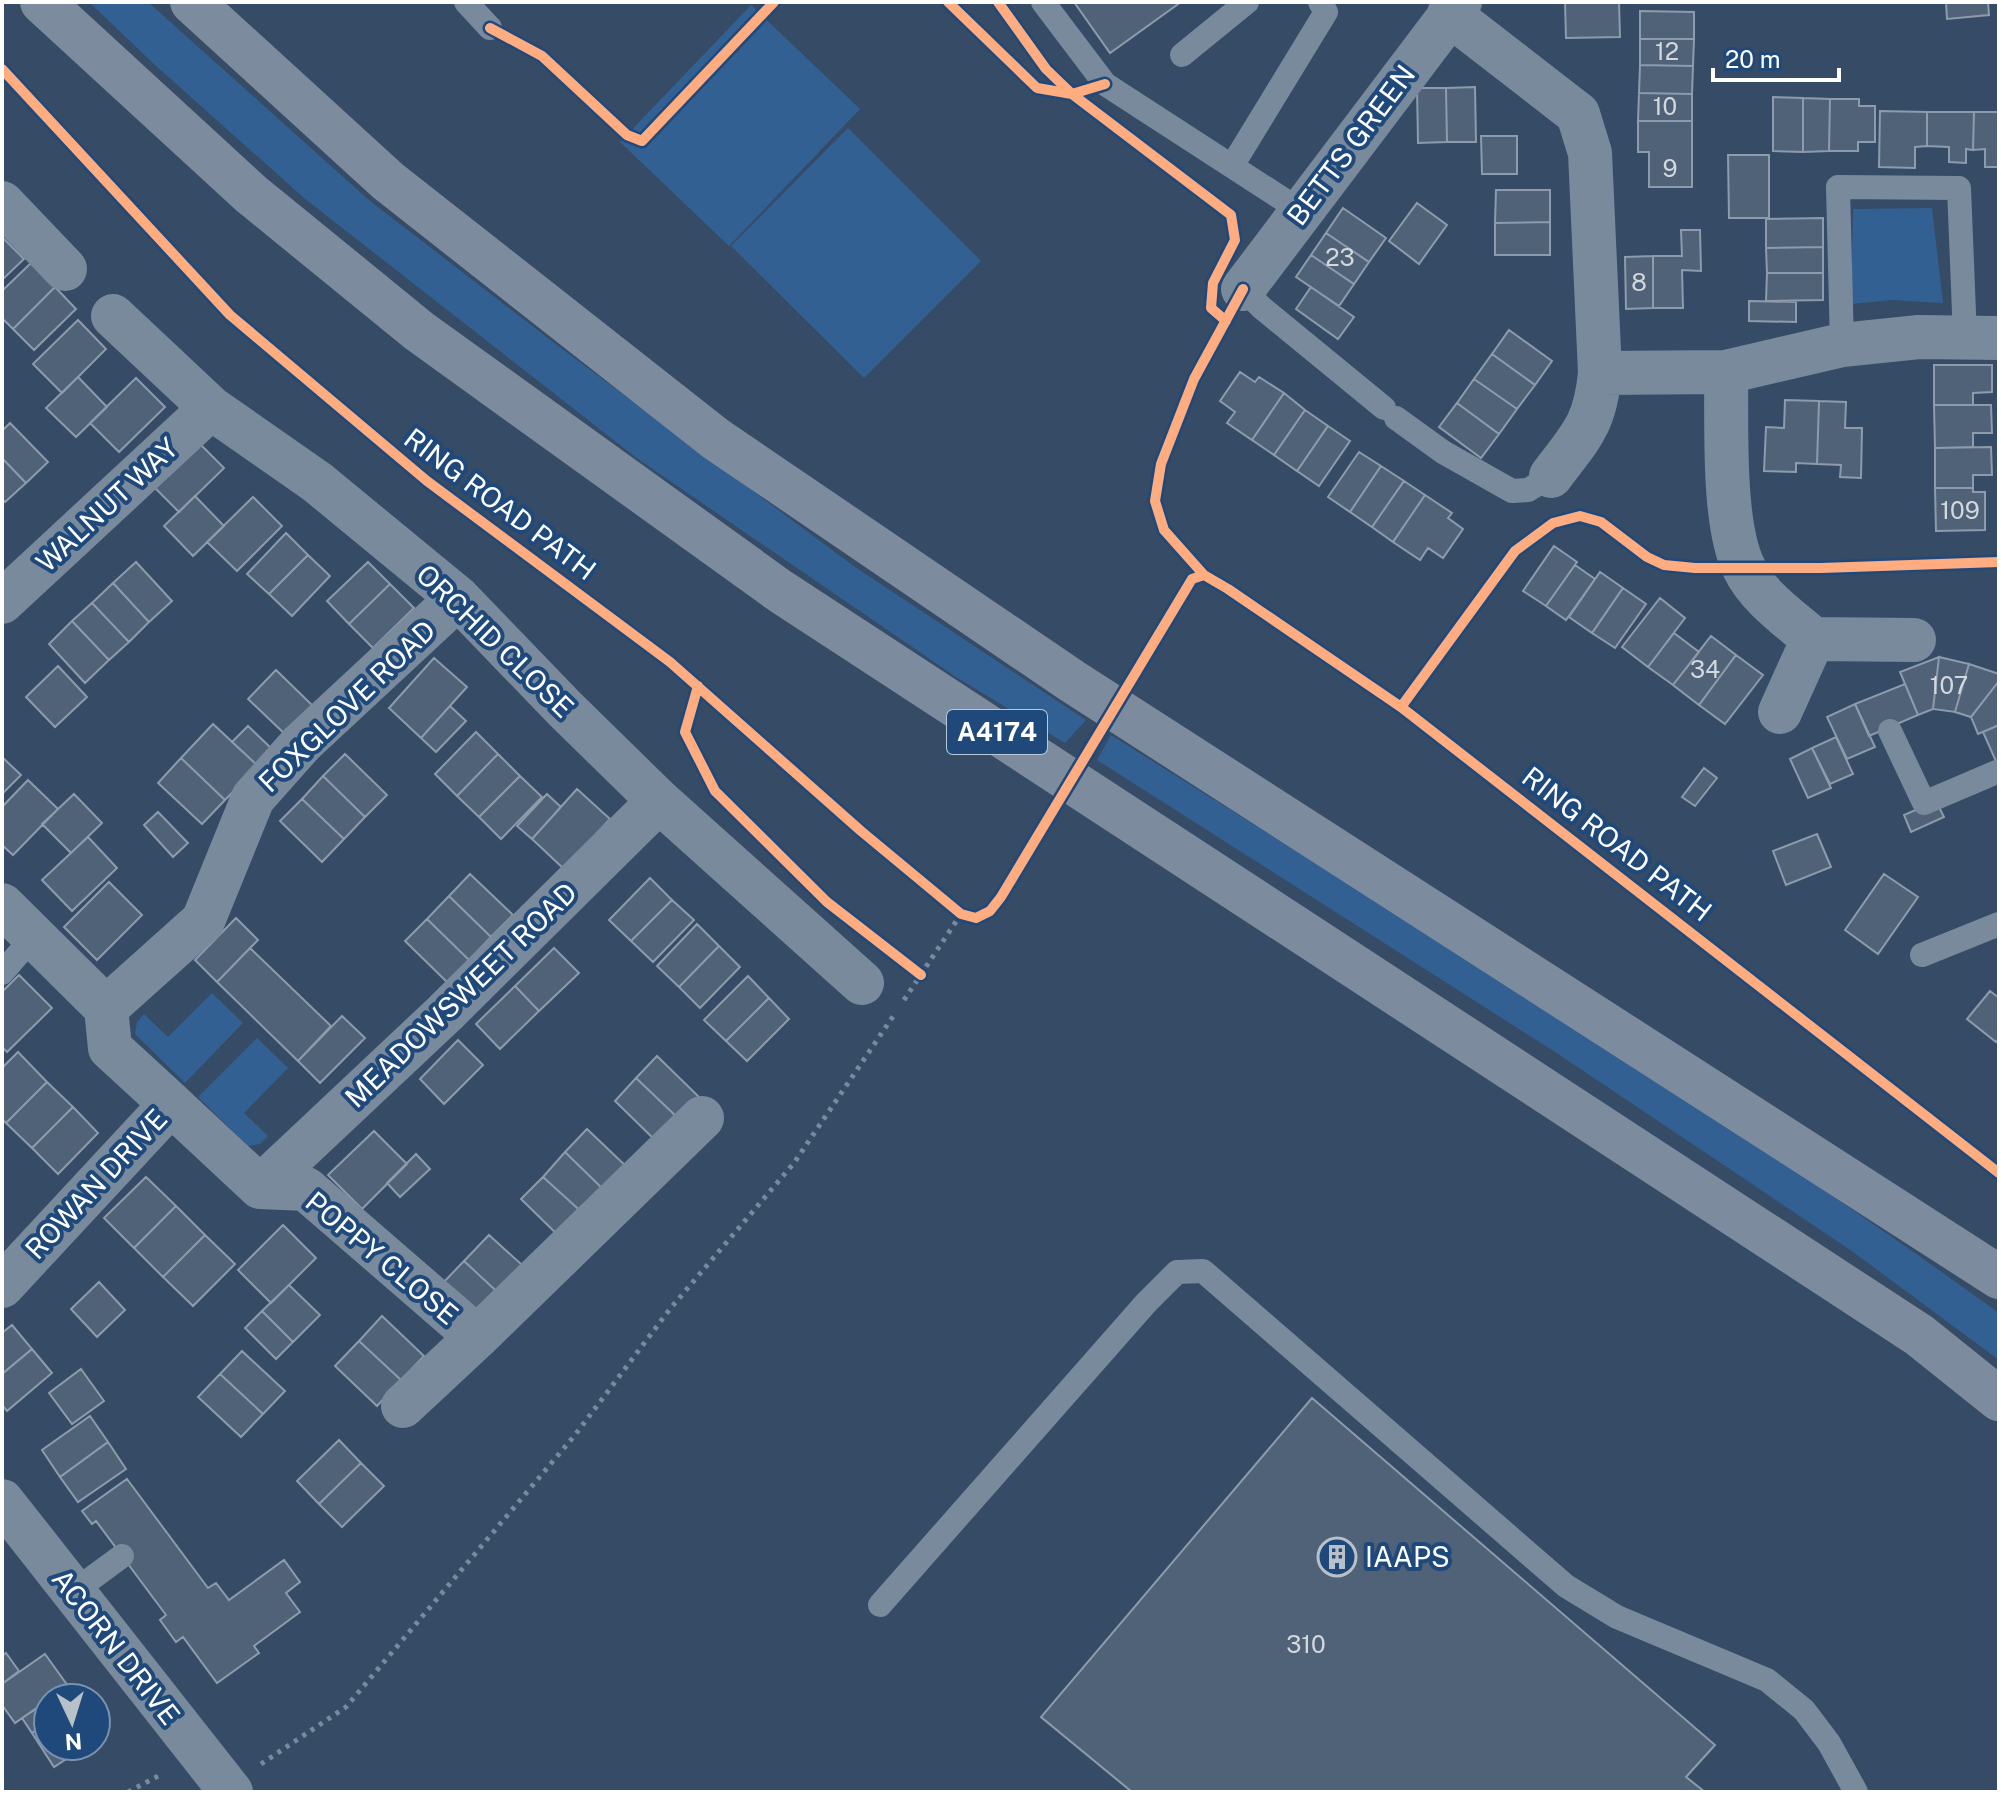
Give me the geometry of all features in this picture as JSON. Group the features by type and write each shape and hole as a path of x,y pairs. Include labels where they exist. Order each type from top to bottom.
{"highway":[{"name":"A4174","path":"42,2 251,194 419,331 767,582 1906,1326 1999,1399"},
{"name":"A4174","path":"192,2 388,181 716,439 1072,681 1999,1277"}],"street":[{"name":"BETTS GREEN","path":"1243,289 1454,8"},
{"path":"1454,8 1578,114 1590,153 1600,373 1597,402 1589,425 1551,476"},
{"path":"2,203 65,269"},
{"name":"ORCHID CLOSE","path":"113,316 211,408 317,482 458,598 659,801 862,983"},
{"path":"1600,373 1726,372 1842,345 1919,337 1982,338"},
{"path":"1726,372 1733,538 1744,569 1760,592 1813,639 1914,640"},
{"name":"WALNUT WAY","path":"2,602 211,408"},
{"name":"FOXGLOVE ROAD","path":"106,1008 203,921 253,798 302,743 458,598"},
{"path":"1780,712 1813,639"},
{"name":"MEADOWSWEET ROAD","path":"260,1187 445,1013 659,801"},
{"path":"2,905 106,1008"},
{"name":"ROWAN DRIVE","path":"2,1286 171,1104 110,1048 106,1008"},
{"path":"171,1104 260,1187"},
{"name":"POPPY CLOSE","path":"403,1406 702,1118"},
{"name":"POPPY CLOSE","path":"260,1187 306,1189 477,1337"},
{"name":"ACORN DRIVE","path":"2,1501 231,1792"}],"lane":[{"path":"466,2 490,28"},
{"path":"1043,2 1105,84 1301,211"},
{"path":"1182,55 1247,2"},
{"path":"1232,166 1326,12 1320,2"},
{"path":"1842,345 1838,187 1959,188 1982,338"},
{"path":"1243,289 1390,413 1443,452 1512,491 1528,490 1551,476"},
{"path":"1890,731 1924,803 1999,771"},
{"path":"1922,955 1999,924"},
{"path":"2,973 34,936"},
{"path":"880,1605 1146,1303 1177,1272 1203,1271 1566,1586 1617,1617 1767,1680 1804,1710 1829,1743 1856,1792"},
{"path":"73,1592 122,1556"}],"path":[{"path":"346,1707 575,1435 670,1309 794,1163 921,975 957,911 976,918"},
{"path":"909,966 921,975"},
{"path":"128,1792 158,1776"}],"shaded area":[{"path":"89,2 148,2 370,201 561,348 855,567 1086,720 1065,743 956,677 638,459 304,198"},
{"path":"751,5 860,109 729,246 620,142"},
{"path":"848,128 981,261 864,378 731,246"},
{"path":"1932,208 1943,303 1893,300 1851,304 1853,209"},
{"path":"1111,735 1560,1017 1891,1236 1999,1313 1999,1360 1849,1249 1552,1050 1097,760"},
{"path":"212,993 243,1023 185,1083 135,1034 137,1022 144,1014 168,1037"},
{"path":"257,1038 288,1068 244,1113 268,1136 260,1144 248,1146 198,1097"}],"building":[{"path":"1074,2 1181,2 1110,53"},
{"path":"1565,2 1619,2 1620,37 1566,38"},
{"path":"1946,2 1988,2 1989,15 1947,19"},
{"path":"1640,11 1694,12 1694,39 1640,39"},
{"path":"1640,39 1694,39 1693,66 1640,65"},
{"path":"1640,65 1693,66 1692,94 1639,93"},
{"path":"1475,87 1476,142 1447,142 1446,88"},
{"path":"1417,88 1446,88 1447,142 1418,143"},
{"path":"1639,93 1692,94 1692,121 1638,121"},
{"path":"1773,97 1803,98 1803,152 1773,151"},
{"path":"1803,98 1830,99 1829,151 1803,152"},
{"path":"1830,99 1859,99 1859,106 1875,106 1875,142 1858,142 1858,151 1829,151"},
{"path":"1880,111 1927,112 1927,146 1915,147 1915,168 1879,167"},
{"path":"1927,112 1974,112 1973,150 1966,149 1966,163 1949,162 1949,147 1927,146"},
{"path":"1974,112 1999,112 1999,167 1985,167 1985,149 1973,150"},
{"path":"1638,121 1692,121 1692,187 1649,187 1649,152 1638,152"},
{"path":"1481,136 1517,136 1517,174 1482,174"},
{"path":"1728,155 1769,155 1769,218 1729,218"},
{"path":"1496,190 1550,190 1550,222 1495,223"},
{"path":"1417,203 1447,225 1419,264 1389,241"},
{"path":"1343,208 1386,238 1369,262 1326,233"},
{"path":"1823,218 1823,247 1766,248 1766,219"},
{"path":"1550,222 1550,255 1495,255 1495,223"},
{"path":"1681,230 1700,230 1701,271 1682,270 1683,308 1653,308 1653,256 1682,256"},
{"path":"1326,233 1369,262 1354,284 1311,255"},
{"path":"2,237 24,259 2,280"},
{"path":"1823,247 1823,273 1767,273 1766,248"},
{"path":"1311,255 1354,284 1339,306 1296,277"},
{"path":"1653,256 1653,308 1626,309 1625,257"},
{"path":"31,263 55,287 13,329 2,318 2,291"},
{"path":"1767,273 1823,273 1823,300 1766,301"},
{"path":"55,287 76,309 34,350 13,329"},
{"path":"1311,287 1354,317 1338,339 1296,309"},
{"path":"1749,301 1796,302 1796,322 1749,321"},
{"path":"78,320 106,349 62,393 33,364"},
{"path":"1509,330 1552,361 1535,385 1492,354"},
{"path":"1492,354 1535,385 1517,409 1474,379"},
{"path":"1934,365 1992,365 1992,392 1973,393 1973,405 1934,405"},
{"path":"1240,372 1255,382 1259,377 1284,393 1252,440 1227,423 1235,412 1220,401"},
{"path":"78,377 107,407 76,437 46,408"},
{"path":"136,378 165,407 119,452 90,423"},
{"path":"1474,379 1517,409 1499,434 1457,403"},
{"path":"1284,393 1305,410 1274,455 1252,440"},
{"path":"1785,400 1819,401 1817,464 1796,463 1796,472 1764,471 1766,427 1784,428"},
{"path":"1819,401 1846,402 1845,428 1862,428 1861,478 1840,477 1841,465 1817,464"},
{"path":"1457,403 1499,434 1481,458 1439,427"},
{"path":"1934,405 1991,405 1992,433 1973,433 1973,447 1935,448"},
{"path":"1305,410 1328,426 1297,471 1274,455"},
{"path":"10,423 48,462 26,483 2,458 2,431"},
{"path":"1328,426 1350,441 1319,486 1297,471"},
{"path":"195,439 224,468 179,512 150,483"},
{"path":"1991,447 1992,475 1973,475 1973,488 1935,488 1935,448"},
{"path":"1359,452 1381,466 1350,512 1328,497"},
{"path":"2,458 26,483 5,502 2,499"},
{"path":"1381,466 1404,481 1372,527 1350,512"},
{"path":"1404,481 1425,495 1393,542 1372,527"},
{"path":"1935,488 1973,488 1973,492 1985,492 1985,530 1936,531"},
{"path":"1425,495 1452,513 1448,518 1463,529 1443,558 1428,548 1420,560 1393,542"},
{"path":"195,496 224,526 193,556 164,526"},
{"path":"253,497 282,526 237,571 207,542"},
{"path":"286,533 308,555 269,594 247,574"},
{"path":"1554,546 1577,562 1546,606 1523,591"},
{"path":"308,555 330,576 292,616 269,594"},
{"path":"136,562 172,601 149,622 113,583"},
{"path":"368,562 390,584 349,624 327,601"},
{"path":"1575,565 1595,579 1566,620 1546,606"},
{"path":"1600,572 1623,588 1592,633 1569,617"},
{"path":"113,583 149,622 129,642 92,603"},
{"path":"390,584 414,608 373,648 349,624"},
{"path":"1623,588 1646,604 1615,648 1592,633"},
{"path":"1660,598 1685,618 1648,667 1622,647"},
{"path":"92,603 129,642 109,660 72,621"},
{"path":"72,621 109,660 85,683 49,644"},
{"path":"1674,633 1699,652 1673,685 1648,667"},
{"path":"1711,636 1736,655 1699,705 1673,685"},
{"path":"1736,655 1763,675 1725,724 1699,705"},
{"path":"1939,657 1933,709 1918,715 1900,672"},
{"path":"1939,657 1969,664 1955,712 1933,709"},
{"path":"434,658 467,687 421,738 389,708"},
{"path":"1969,664 1999,674 1999,681 1971,717 1955,712"},
{"path":"58,666 87,697 55,727 26,697"},
{"path":"276,670 315,708 287,736 248,699"},
{"path":"1999,681 1999,725 1978,734 1971,717"},
{"path":"1905,684 1918,715 1869,736 1855,704"},
{"path":"1855,704 1875,747 1847,759 1827,717"},
{"path":"450,706 466,721 436,752 421,738"},
{"path":"213,724 258,766 225,800 181,758"},
{"path":"1999,725 1999,768 1983,732"},
{"path":"248,726 273,750 258,766 232,742"},
{"path":"476,732 498,754 457,796 435,774"},
{"path":"1836,737 1853,774 1830,784 1812,748"},
{"path":"1812,748 1831,788 1808,798 1790,759"},
{"path":"345,754 387,795 365,817 323,776"},
{"path":"498,754 520,776 479,817 457,796"},
{"path":"2,757 21,775 2,794"},
{"path":"181,758 225,800 202,824 158,783"},
{"path":"1704,768 1717,778 1695,806 1682,797"},
{"path":"323,776 365,817 344,839 302,799"},
{"path":"520,776 542,797 501,839 479,817"},
{"path":"28,780 58,809 13,855 2,845 2,807"},
{"path":"577,789 610,819 564,869 532,839"},
{"path":"74,794 102,823 71,853 42,824"},
{"path":"547,794 561,807 532,839 517,826"},
{"path":"302,799 344,839 322,862 280,821"},
{"path":"1936,801 1944,817 1911,832 1904,815"},
{"path":"158,812 188,843 173,857 144,825"},
{"path":"1817,834 1831,867 1786,885 1773,851"},
{"path":"88,837 117,868 72,911 42,880"},
{"path":"470,874 513,915 491,937 449,896"},
{"path":"1884,874 1918,897 1878,954 1845,930"},
{"path":"650,878 672,900 631,941 609,920"},
{"path":"109,882 142,915 97,960 64,927"},
{"path":"449,896 491,937 469,960 427,919"},
{"path":"672,900 694,920 653,962 631,941"},
{"path":"236,918 258,940 217,982 195,960"},
{"path":"427,919 469,960 447,982 405,941"},
{"path":"697,924 719,946 679,987 657,966"},
{"path":"719,946 740,967 700,1008 679,987"},
{"path":"250,948 331,1026 298,1061 217,982"},
{"path":"554,948 579,973 539,1011 515,986"},
{"path":"19,975 52,1008 7,1052 2,1047 2,992"},
{"path":"748,976 769,998 726,1041 704,1020"},
{"path":"515,986 539,1011 500,1049 476,1024"},
{"path":"1990,991 1999,998 1999,1038 1996,1042 1967,1019"},
{"path":"769,998 789,1019 747,1061 726,1041"},
{"path":"342,1016 365,1038 320,1083 298,1061"},
{"path":"458,1040 483,1065 444,1104 420,1079"},
{"path":"18,1052 47,1082 6,1123 2,1119 2,1068"},
{"path":"657,1056 699,1097 679,1119 636,1078"},
{"path":"636,1078 679,1119 657,1142 615,1101"},
{"path":"47,1082 73,1107 32,1148 6,1123"},
{"path":"73,1107 98,1133 58,1174 32,1148"},
{"path":"587,1129 630,1170 607,1193 565,1152"},
{"path":"374,1131 407,1164 362,1209 328,1175"},
{"path":"565,1152 607,1193 586,1216 543,1177"},
{"path":"416,1154 430,1169 400,1197 387,1183"},
{"path":"146,1177 176,1206 134,1248 104,1218"},
{"path":"543,1177 586,1216 564,1241 521,1199"},
{"path":"176,1206 205,1235 163,1277 134,1248"},
{"path":"283,1225 316,1258 271,1303 238,1270"},
{"path":"205,1235 235,1264 193,1306 163,1277"},
{"path":"489,1235 532,1274 506,1300 464,1261"},
{"path":"464,1261 506,1300 482,1326 440,1286"},
{"path":"99,1282 125,1310 97,1337 71,1309"},
{"path":"289,1285 320,1315 293,1342 262,1311"},
{"path":"262,1311 293,1342 276,1359 245,1328"},
{"path":"382,1316 424,1356 401,1380 359,1341"},
{"path":"12,1325 32,1349 2,1374 2,1333"},
{"path":"359,1341 401,1380 377,1406 335,1366"},
{"path":"32,1349 52,1373 7,1411 2,1405 2,1374"},
{"path":"242,1351 285,1391 263,1414 220,1374"},
{"path":"81,1369 104,1401 72,1424 49,1393"},
{"path":"220,1374 263,1414 241,1437 198,1397"},
{"name":"IAAPS","path":"1312,1398 1715,1745 1686,1777 1705,1792 1132,1792 1041,1717"},
{"path":"90,1416 108,1442 60,1477 42,1450"},
{"path":"339,1440 361,1463 319,1504 297,1481"},
{"path":"108,1442 126,1469 78,1502 60,1477"},
{"path":"361,1463 384,1486 342,1527 319,1504"},
{"path":"127,1479 208,1588 216,1583 229,1600 284,1560 300,1582 286,1593 300,1612 254,1646 259,1653 217,1683 183,1637 176,1642 160,1620 166,1615 96,1521 92,1524 82,1511"},
{"path":"6,1653 19,1671 2,1684 2,1656"},
{"path":"45,1654 65,1682 32,1682 32,1711 15,1723 2,1705 2,1684"},
{"path":"32,1712 32,1733 22,1718"}],"cycle path":[{"path":"490,28 542,56 627,135 642,141 774,2"},
{"path":"948,2 1037,88 1072,94 1105,84"},
{"path":"998,2 1046,69 1072,94 1231,215 1235,240 1213,283 1211,308 1226,321"},
{"name":"RING ROAD PATH","path":"2,69 230,315 427,481 670,662 861,831 961,914 976,918 990,911 1001,897 1192,579 1204,575 1401,707 1999,1173"},
{"path":"1204,575 1164,530 1155,501 1161,464 1194,379 1243,289"},
{"path":"1401,707 1515,551 1553,523 1580,516 1601,522 1647,557 1664,565 1695,568 1821,568 1999,562"},
{"path":"698,686 685,732 715,791 827,902 921,975"}],"place":[{"name":"IAAPS","path":"1337,1557"}]}
